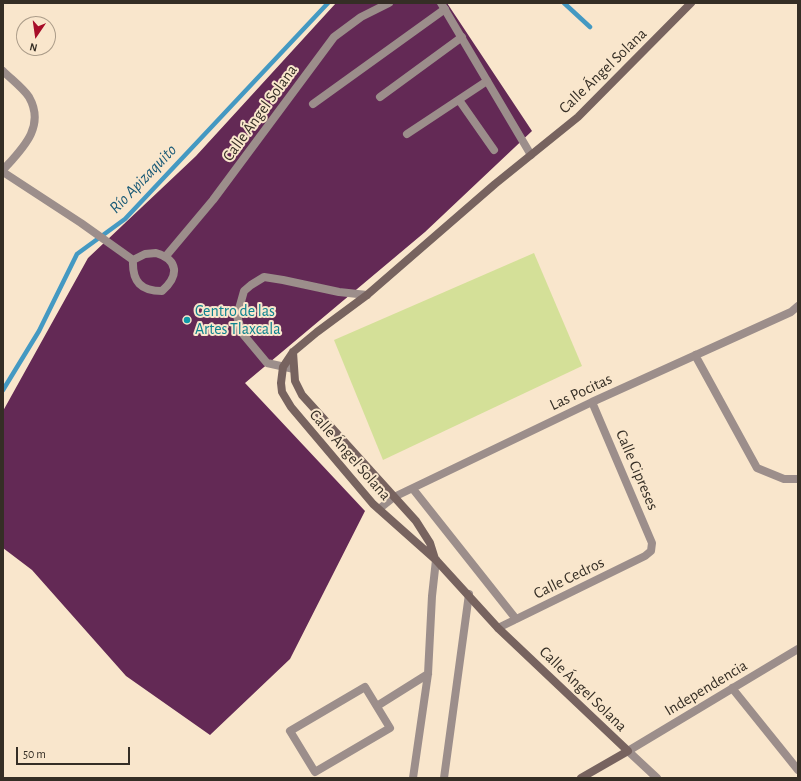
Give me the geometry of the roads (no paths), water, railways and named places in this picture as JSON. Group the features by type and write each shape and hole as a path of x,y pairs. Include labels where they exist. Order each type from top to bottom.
{"main road":[{"name":"Calle Ángel Solana","path":"628,751 498,628 469,594 436,560 378,509 291,407 282,392 282,367 293,352 367,295 578,116 691,3"},
{"name":"Calle Ángel Solana","path":"293,352 295,381 302,395 416,521 430,543 436,560"},
{"path":"581,778 594,774 628,751"}],"street":[{"name":"Calle Ángel Solana","path":"166,256 213,200 334,37 361,17 389,3"},
{"path":"313,104 443,6 531,155"},
{"path":"380,97 462,37"},
{"path":"3,71 29,97 36,121 26,145 3,171 133,260"},
{"path":"408,134 488,81"},
{"path":"459,100 494,150"},
{"path":"156,253 166,256 173,262 175,273 171,283 162,291 152,291 142,286 134,278 133,260 145,254 156,253"},
{"path":"294,369 268,363 242,333 237,316 238,308 244,292 251,285 264,277 339,292 367,295"},
{"name":"Las Pocitas","path":"378,509 394,497 414,489 592,402 791,312 798,306"},
{"path":"695,355 758,468 784,479 798,479"},
{"name":"Calle Cipreses","path":"592,402 652,543 651,551"},
{"path":"414,489 516,619"},
{"name":"Calle Cedros","path":"498,628 645,556 651,551"},
{"path":"413,778 428,674 432,596 436,560"},
{"path":"444,778 469,594"},
{"name":"Independencia","path":"628,751 798,650"},
{"path":"377,706 428,674"},
{"path":"365,687 377,706 390,728 315,772 290,731 365,687"},
{"path":"732,688 798,770"},
{"path":"628,751 657,778"}],"waterway":[{"name":"Río Apizaquito","path":"3,390 39,331 77,254 125,219 328,3"},
{"path":"564,3 590,27"}],"place":[{"name":"Centro de las Artes Tlaxcala","path":"187,320"}]}
